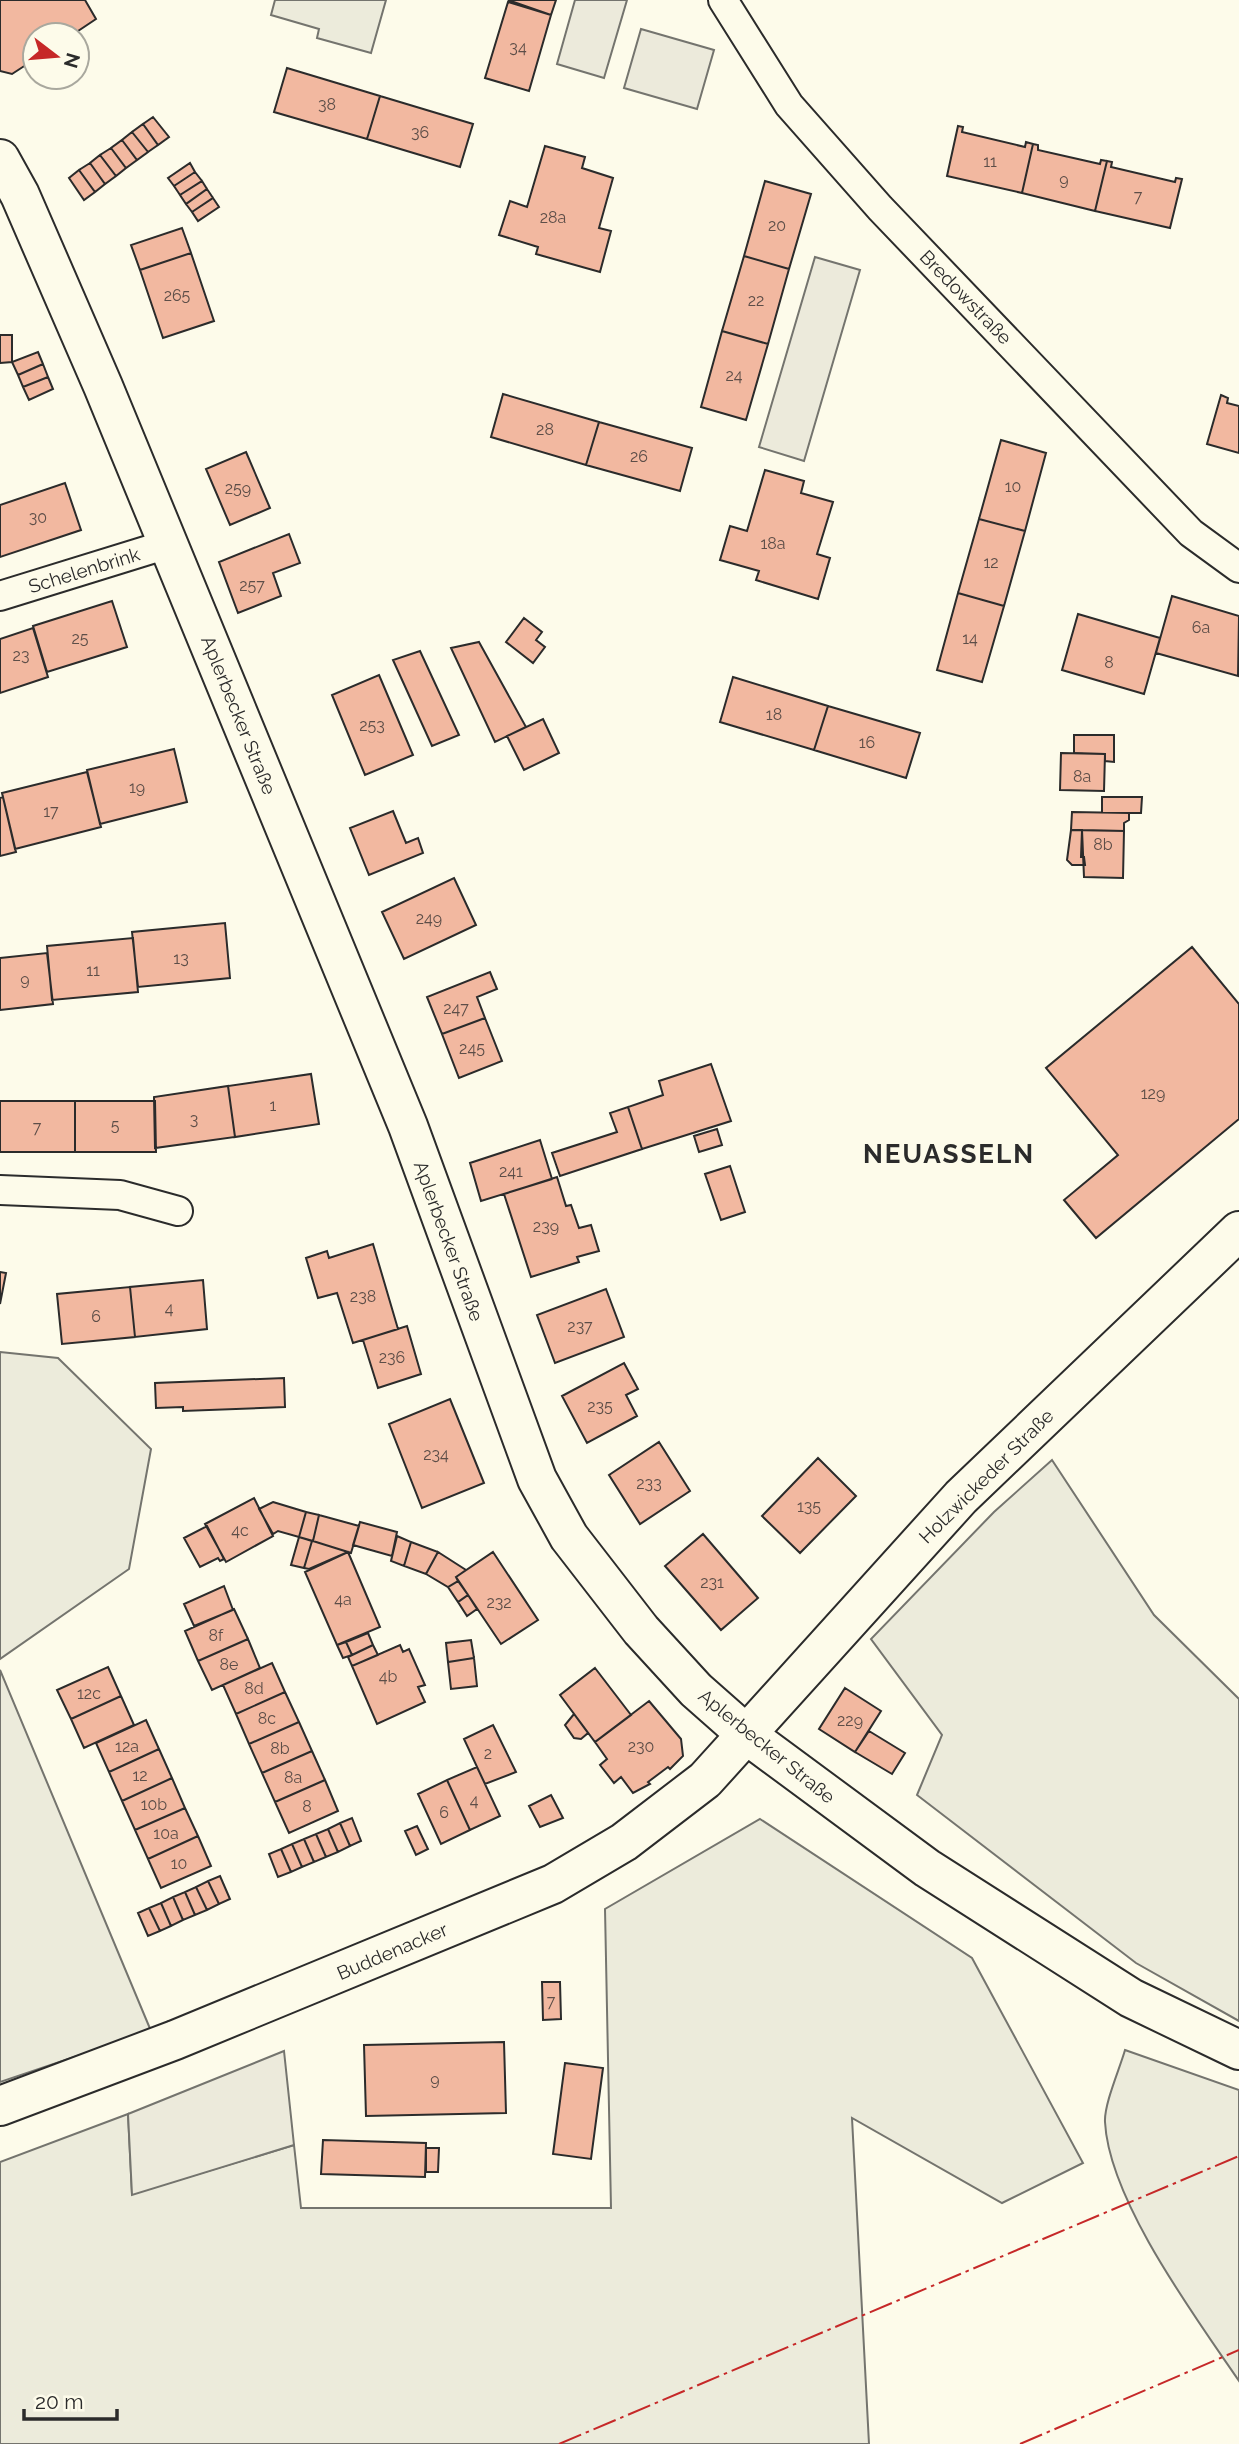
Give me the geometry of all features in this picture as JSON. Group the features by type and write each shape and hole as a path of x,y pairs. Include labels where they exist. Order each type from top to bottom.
{"main road":[{"name":"Aplerbecker Straße","path":"0,159 20,195 168,544 408,1126 537,1479 586,1563 641,1630 696,1690 747,1734 939,1875 1131,1998 1239,2049"},
{"name":"Holzwickeder Straße","path":"747,1734 961,1497 1239,1231"},
{"name":"Buddenacker","path":"0,2106 175,2040 553,1884 624,1842 669,1809 705,1780 747,1734"}],"street":[{"name":"Bredowstraße","path":"723,0 789,106 880,208 1191,533 1239,568"},
{"name":"Schelenbrink","path":"0,596 168,544"},
{"path":"0,1190 120,1195 177,1211"}],"shaded area":[{"path":"275,0 386,0 371,53 317,38 319,29 271,15"},
{"path":"575,0 627,0 604,78 557,64"},
{"path":"641,29 714,50 697,109 624,88"},
{"path":"815,257 860,270 804,461 759,447"},
{"path":"0,1352 58,1358 151,1449 129,1569 0,1659"},
{"path":"1052,1460 1154,1615 1239,1699 1239,2021 1136,1963 917,1795 942,1735 871,1639 994,1512"},
{"path":"0,1670 151,2031 0,2082"},
{"path":"760,1819 972,1958 1083,2163 1002,2203 852,2118 869,2444 0,2444 0,2162 128,2114 132,2194 294,2145 301,2208 611,2208 605,1909"},
{"path":"1125,2050 1239,2090 1239,2381 1178,2291 1137,2221 1121,2186 1110,2153 1105,2114"},
{"path":"284,2051 294,2145 132,2195 128,2114"}],"building":[{"path":"0,0 85,0 96,19 91,22 21,21 21,68 12,74 0,71"},
{"path":"508,0 556,0 551,15"},
{"path":"508,2 551,15 529,91 485,78"},
{"path":"287,68 380,96 367,139 274,112"},
{"path":"380,96 473,124 460,167 367,139"},
{"path":"153,117 169,137 158,145 143,124"},
{"path":"143,124 158,145 148,152 132,132"},
{"path":"958,126 963,127 962,132 1025,147 1026,142 1033,144 1022,193 947,176"},
{"path":"132,132 148,152 137,160 122,140"},
{"path":"122,140 137,160 126,168 111,148"},
{"path":"1033,144 1038,145 1038,150 1100,164 1101,160 1107,161 1095,211 1022,193"},
{"path":"545,146 585,157 582,168 613,178 599,228 611,231 600,272 536,254 538,247 499,235 510,201 527,207"},
{"path":"111,148 126,168 116,176 100,155"},
{"path":"100,155 116,176 105,184 90,163"},
{"path":"1107,161 1112,162 1111,167 1175,182 1176,178 1182,179 1170,228 1095,211"},
{"path":"90,163 105,184 95,192 79,170"},
{"path":"190,163 195,172 174,186 168,178"},
{"path":"79,170 95,192 84,200 69,178"},
{"path":"195,172 202,181 180,195 174,186"},
{"path":"202,181 207,189 186,204 180,195"},
{"path":"765,181 811,194 789,269 744,256"},
{"path":"207,189 213,198 192,212 186,204"},
{"path":"213,198 219,207 198,221 192,212"},
{"path":"182,228 191,253 140,270 131,245"},
{"path":"191,253 214,321 163,338 140,270"},
{"path":"744,256 789,269 768,344 722,331"},
{"path":"722,331 768,344 746,420 701,407"},
{"path":"0,335 12,335 12,362 0,363"},
{"path":"38,352 43,364 18,375 12,362"},
{"path":"43,364 48,377 23,387 18,375"},
{"path":"48,377 53,389 29,400 23,387"},
{"path":"503,394 599,422 586,465 491,437"},
{"path":"1221,395 1228,398 1227,403 1239,406 1239,453 1207,444"},
{"path":"599,422 692,448 680,491 586,465"},
{"path":"1001,440 1046,453 1025,531 979,519"},
{"path":"246,452 270,508 230,525 206,469"},
{"path":"765,470 804,481 801,493 833,502 817,554 830,558 818,599 756,580 759,571 720,560 730,526 747,531"},
{"path":"65,483 81,530 0,557 0,505"},
{"path":"979,519 1025,531 1004,606 958,593"},
{"path":"289,534 300,563 273,573 281,596 238,613 219,562"},
{"path":"958,593 1004,606 982,682 937,670"},
{"path":"1172,596 1239,616 1238,676 1156,653"},
{"path":"112,601 127,647 47,672 33,626"},
{"path":"1078,614 1160,638 1144,694 1062,670"},
{"path":"524,618 542,632 536,640 545,647 533,663 506,642"},
{"path":"33,628 48,677 0,693 0,639"},
{"path":"479,642 526,727 495,742 451,648"},
{"path":"420,651 459,735 432,746 393,660"},
{"path":"379,675 413,755 365,775 332,695"},
{"path":"733,677 828,706 814,750 720,722"},
{"path":"828,706 920,733 906,778 814,750"},
{"path":"543,719 559,753 524,770 507,736"},
{"path":"1074,735 1114,735 1114,762 1105,761 1105,754 1074,753"},
{"path":"174,749 187,802 100,824 87,770"},
{"path":"1061,753 1105,754 1104,791 1060,790"},
{"path":"87,772 101,827 15,849 2,793"},
{"path":"3,797 16,852 0,856 0,798"},
{"path":"1102,797 1142,797 1141,813 1102,813"},
{"path":"393,811 406,843 418,838 423,853 369,875 350,828"},
{"path":"1072,812 1129,813 1129,820 1124,823 1124,831 1071,830"},
{"path":"1071,830 1082,830 1081,857 1084,857 1085,865 1072,865 1067,860"},
{"path":"1082,830 1124,831 1123,878 1084,877"},
{"path":"454,878 476,925 404,959 382,912"},
{"path":"225,923 230,978 138,987 132,932"},
{"path":"133,938 138,992 52,1000 47,946"},
{"path":"1192,947 1239,1004 1239,1119 1096,1238 1064,1200 1118,1155 1046,1068"},
{"path":"47,953 53,1004 0,1010 0,958"},
{"path":"490,972 497,989 477,997 485,1018 442,1034 427,997"},
{"path":"485,1018 502,1061 459,1078 442,1034"},
{"path":"711,1064 731,1121 642,1149 628,1107 663,1095 659,1081"},
{"path":"311,1074 319,1124 235,1137 228,1086"},
{"path":"228,1086 235,1137 155,1148 154,1097"},
{"path":"0,1101 75,1101 75,1152 0,1152"},
{"path":"75,1101 155,1101 156,1152 75,1152"},
{"path":"628,1107 642,1149 560,1176 552,1153 617,1132 610,1113"},
{"path":"717,1129 722,1145 699,1152 694,1136"},
{"path":"540,1140 552,1179 481,1201 470,1163"},
{"path":"730,1166 745,1212 721,1220 705,1174"},
{"path":"557,1177 566,1206 571,1205 579,1228 591,1225 599,1251 577,1257 579,1262 531,1277 504,1194"},
{"path":"373,1244 398,1329 353,1343 337,1293 318,1298 306,1258 327,1251 329,1258"},
{"path":"0,1272 6,1273 0,1304"},
{"path":"203,1280 207,1329 135,1337 130,1287"},
{"path":"130,1287 135,1337 62,1344 57,1294"},
{"path":"606,1289 624,1337 555,1363 537,1315"},
{"path":"407,1326 421,1374 378,1388 363,1340"},
{"path":"624,1363 638,1389 626,1395 637,1416 587,1443 562,1396"},
{"path":"284,1378 285,1407 183,1411 183,1407 156,1408 155,1383"},
{"path":"450,1399 484,1483 422,1508 389,1424"},
{"path":"659,1442 690,1491 640,1524 609,1475"},
{"path":"818,1458 856,1496 800,1553 762,1516"},
{"path":"254,1498 273,1536 226,1562 205,1524"},
{"path":"273,1502 306,1512 299,1537 278,1531 273,1534 259,1509"},
{"path":"306,1512 319,1515 313,1541 299,1537"},
{"path":"319,1515 359,1526 351,1553 313,1541"},
{"path":"360,1522 397,1532 392,1556 353,1545"},
{"path":"207,1526 224,1559 220,1561 218,1558 200,1567 184,1538"},
{"path":"703,1534 758,1598 721,1630 665,1566"},
{"path":"397,1536 411,1542 404,1566 391,1561"},
{"path":"299,1537 312,1541 304,1568 291,1565"},
{"path":"312,1541 348,1552 309,1569 304,1568"},
{"path":"411,1542 438,1552 426,1574 404,1566"},
{"path":"348,1552 380,1627 337,1645 305,1572"},
{"path":"438,1552 466,1570 456,1577 458,1581 448,1587 426,1574"},
{"path":"493,1552 538,1620 501,1644 456,1577"},
{"path":"458,1581 468,1595 458,1602 448,1587"},
{"path":"224,1586 233,1610 194,1626 184,1604"},
{"path":"468,1595 477,1609 467,1616 458,1602"},
{"path":"234,1609 248,1639 198,1661 185,1631"},
{"path":"368,1633 373,1645 352,1655 346,1642"},
{"path":"248,1639 260,1668 212,1690 198,1661"},
{"path":"471,1640 474,1658 448,1662 446,1643"},
{"path":"346,1642 352,1655 343,1658 337,1645"},
{"path":"373,1645 378,1655 352,1666 348,1657"},
{"path":"400,1645 403,1652 409,1649 425,1685 418,1687 425,1702 377,1724 352,1666"},
{"path":"474,1658 477,1686 451,1689 448,1662"},
{"path":"272,1663 285,1692 236,1714 223,1685"},
{"path":"108,1667 121,1696 71,1719 57,1690"},
{"path":"595,1668 631,1715 595,1742 560,1695"},
{"path":"845,1688 881,1711 855,1752 819,1729"},
{"path":"285,1692 299,1722 249,1744 236,1714"},
{"path":"121,1696 134,1725 84,1748 71,1719"},
{"path":"649,1701 681,1739 683,1756 670,1769 668,1767 648,1782 650,1784 633,1793 621,1777 614,1783 600,1765 607,1759 595,1742"},
{"path":"574,1714 588,1733 581,1739 574,1738 565,1725"},
{"path":"146,1720 159,1749 109,1772 96,1743"},
{"path":"299,1722 312,1751 262,1773 249,1744"},
{"path":"493,1725 516,1772 485,1784 464,1739"},
{"path":"869,1731 905,1753 892,1774 855,1752"},
{"path":"159,1749 172,1778 122,1801 109,1772"},
{"path":"312,1751 325,1780 275,1802 262,1773"},
{"path":"477,1767 500,1816 470,1830 447,1780"},
{"path":"172,1778 185,1808 135,1830 122,1801"},
{"path":"325,1780 338,1811 289,1833 275,1802"},
{"path":"447,1780 470,1830 441,1844 418,1794"},
{"path":"551,1795 563,1818 540,1827 529,1806"},
{"path":"185,1808 198,1836 148,1859 135,1830"},
{"path":"352,1818 361,1841 350,1846 340,1823"},
{"path":"340,1823 350,1846 338,1852 328,1829"},
{"path":"417,1826 428,1849 416,1855 405,1831"},
{"path":"328,1829 338,1852 326,1857 316,1834"},
{"path":"316,1834 326,1857 314,1862 304,1839"},
{"path":"198,1836 211,1866 161,1888 148,1859"},
{"path":"304,1839 314,1862 302,1867 292,1844"},
{"path":"292,1844 302,1867 291,1872 281,1849"},
{"path":"281,1849 291,1872 278,1877 269,1854"},
{"path":"220,1876 230,1899 219,1904 208,1881"},
{"path":"208,1881 219,1904 207,1910 196,1887"},
{"path":"196,1887 207,1910 195,1915 185,1892"},
{"path":"185,1892 195,1915 183,1920 173,1897"},
{"path":"173,1897 183,1920 171,1926 161,1903"},
{"path":"161,1903 171,1926 160,1931 149,1908"},
{"path":"149,1908 160,1931 148,1936 138,1913"},
{"path":"542,1982 560,1982 561,2019 543,2020"},
{"path":"504,2042 506,2113 366,2116 364,2045"},
{"path":"565,2063 603,2068 591,2159 553,2154"},
{"path":"323,2140 426,2143 425,2177 321,2174"},
{"path":"426,2148 439,2148 438,2172 426,2172"}],"power":[{"path":"559,2444 1239,2156"},
{"path":"1020,2444 1239,2350"}],"district":[{"name":"NEUASSELN","path":"949,1154"}]}
